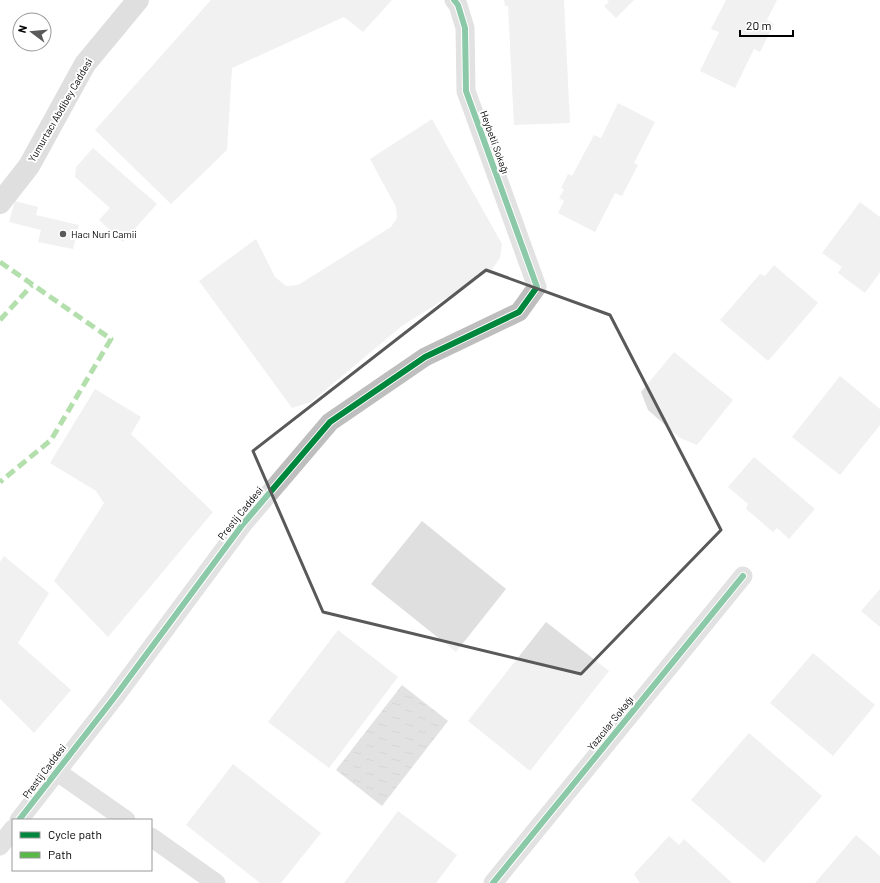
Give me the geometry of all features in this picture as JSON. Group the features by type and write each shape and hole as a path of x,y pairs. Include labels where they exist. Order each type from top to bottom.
{"main road":[{"name":"Yumurtacı Abdibey Caddesi","path":"0,203 29,166 85,64 138,0"}],"street":[{"name":"Heybetli Sokağı","path":"454,0 458,5 465,28 466,91 537,287"},
{"name":"Prestij Caddesi","path":"20,819 114,698 243,524 330,422 425,357 519,312 537,287"},
{"name":"Yazıcılar Sokağı","path":"493,883 743,576"},
{"path":"56,771 125,819"},
{"path":"0,846 12,829"},
{"path":"152,839 216,883"}],"highlighted area":[{"path":"486,270 610,315 721,530 581,674 323,612 253,451"}],"water":[{"path":"402,685 448,721 382,806 336,770"}],"building":[{"path":"211,0 392,0 363,32 344,17 232,68 227,150 171,204 95,130"},
{"path":"504,0 564,0 570,123 514,125 508,6 505,6"},
{"path":"607,0 634,0 616,18 604,6 609,2"},
{"path":"726,0 777,0 767,20 774,24 760,52 754,49 735,88 700,71 719,32 711,29"},
{"path":"618,103 655,122 634,163 638,165 622,196 615,193 595,232 558,213 564,201 559,198 564,189 561,188 568,174 572,176 594,135 601,138"},
{"path":"432,119 502,244 500,258 492,269 402,326 311,402 292,408 199,281 256,239 275,277 286,286 298,285 391,227 397,218 396,207 370,159"},
{"path":"93,148 157,204 123,242 99,220 110,208 75,177 76,167"},
{"path":"15,201 38,207 36,215 79,225 73,249 38,242 41,230 9,222"},
{"path":"860,202 880,217 880,272 865,293 838,273 842,267 822,253"},
{"path":"774,265 818,303 768,361 720,320 760,274 765,276"},
{"path":"674,352 733,400 697,445 680,438 648,410 641,392"},
{"path":"840,376 880,409 880,425 840,475 792,437"},
{"path":"95,389 141,417 131,434 213,512 108,637 54,581 104,503 96,491 50,463"},
{"path":"754,457 815,509 789,539 777,528 773,532 746,509 748,504 728,487"},
{"path":"422,521 506,589 456,652 371,584"},
{"path":"4,556 49,593 18,643 71,690 34,733 0,699 0,562"},
{"path":"880,589 880,627 861,611"},
{"path":"546,622 609,671 530,771 468,721"},
{"path":"338,630 398,677 329,768 268,722"},
{"path":"813,653 875,705 833,756 770,703"},
{"path":"749,733 822,796 764,863 691,800"},
{"path":"233,764 321,833 281,883 260,883 186,825"},
{"path":"398,811 457,855 436,883 344,883"},
{"path":"856,835 880,856 880,883 815,883"},
{"path":"669,836 679,845 684,839 732,883 640,883 634,874"}],"marked path":[{"path":"0,262 111,339 51,440 0,482"},
{"path":"0,320 32,285"}],"cycle path":[{"path":"20,819 114,698 243,524 330,422 425,357 519,312 537,287 466,91 465,28 458,5 454,0"},
{"path":"493,883 743,576"}],"place":[{"name":"Hacı Nuri Camii","path":"63,234"}]}
